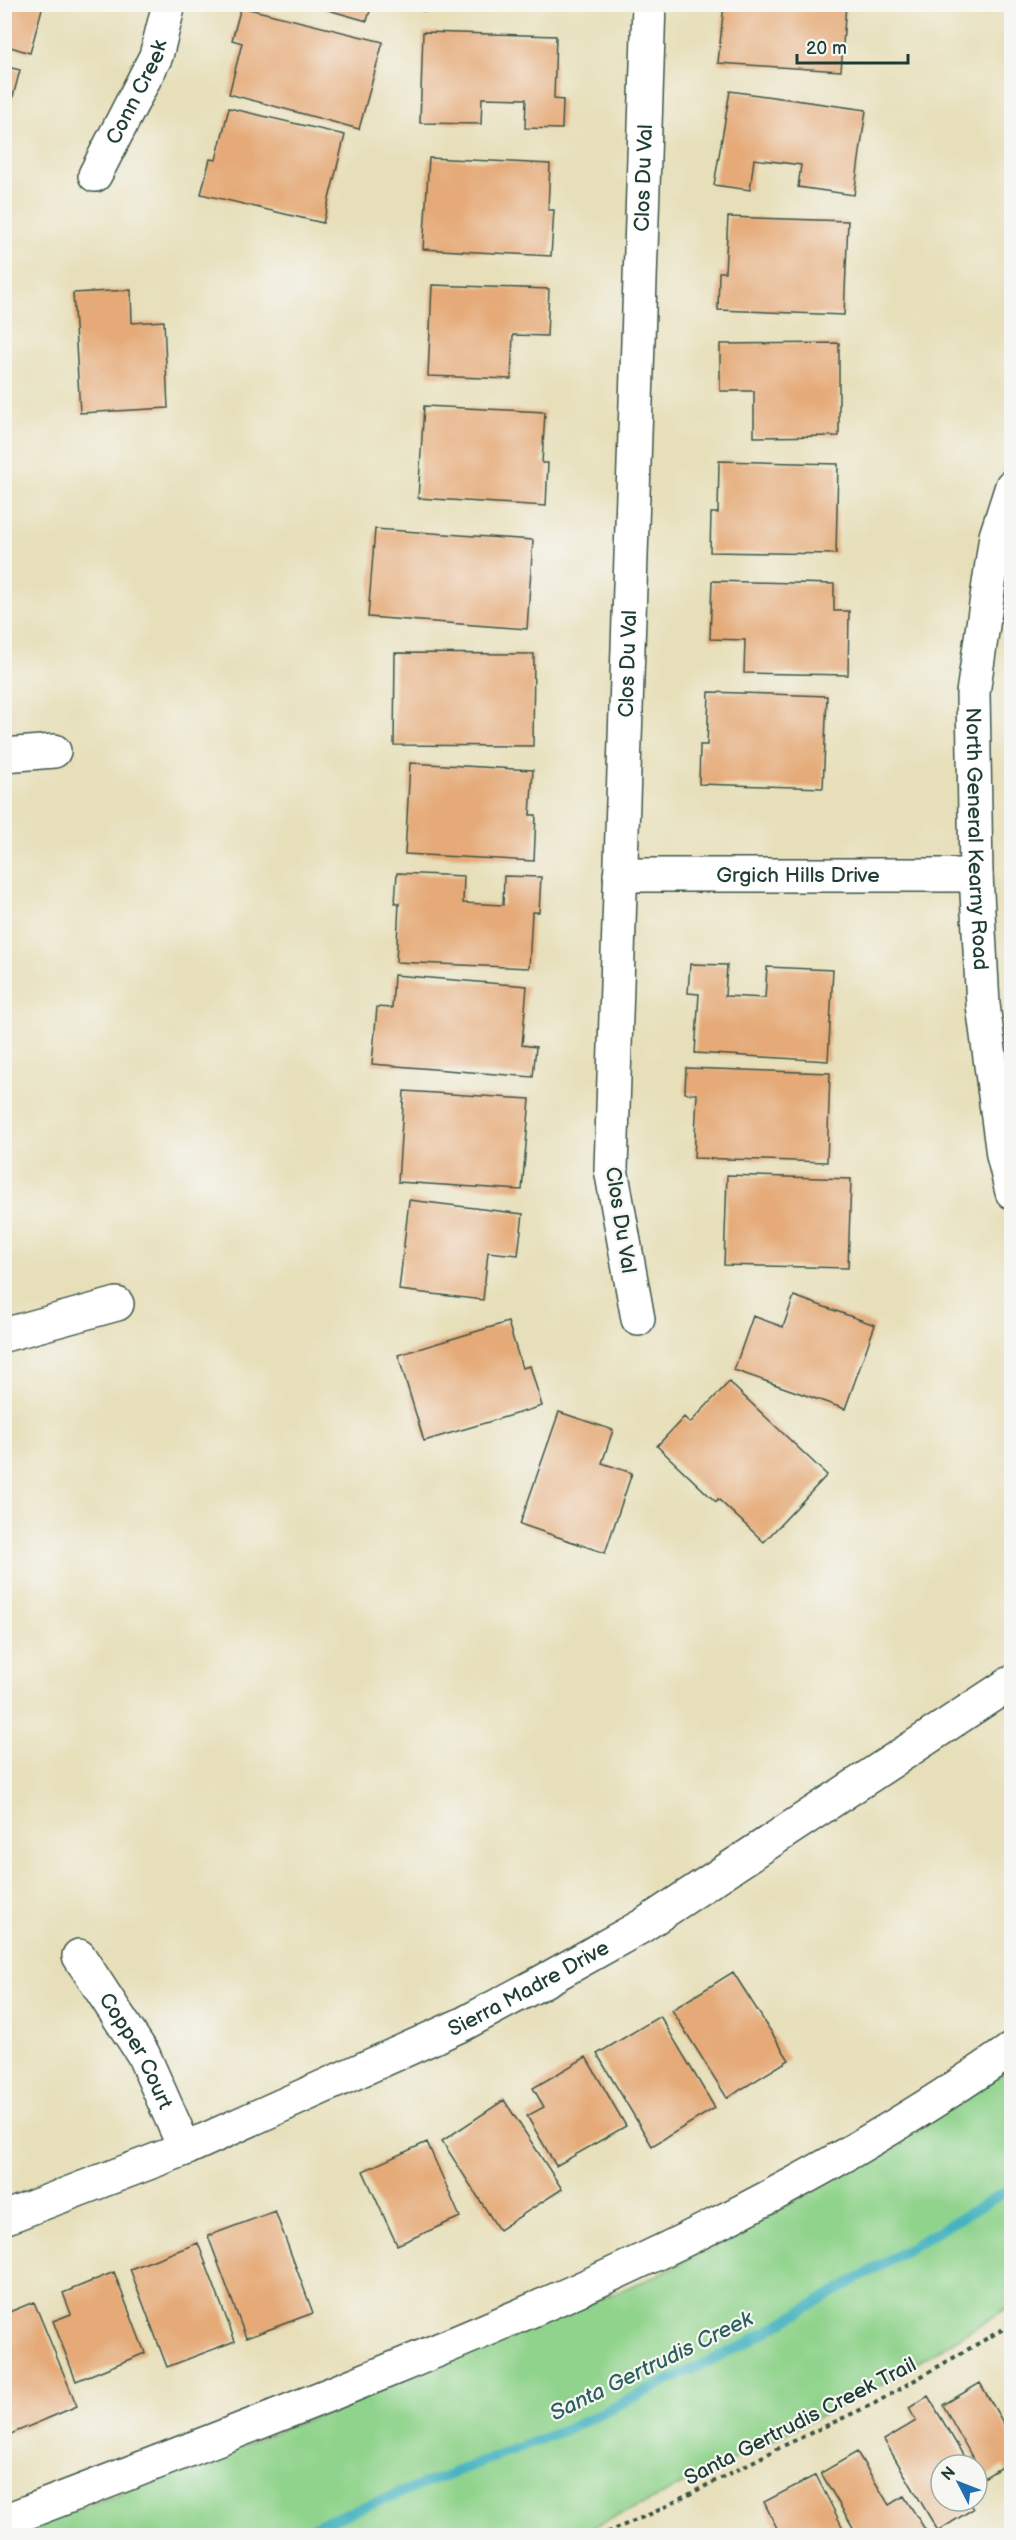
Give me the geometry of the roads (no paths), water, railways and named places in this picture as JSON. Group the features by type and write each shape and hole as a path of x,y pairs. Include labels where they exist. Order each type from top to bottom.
{"street":[{"name":"Conn Creek","path":"95,175 156,56 169,4"},
{"name":"Clos Du Val","path":"638,1319 611,1169 649,4"},
{"name":"North General Kearny Road","path":"1011,486 996,536 973,693 976,875 983,1005 1003,1155 1011,1192"},
{"path":"4,755 54,751"},
{"name":"Grgich Hills Drive","path":"620,875 976,875"},
{"path":"4,1335 117,1304"},
{"name":"Sierra Madre Drive","path":"4,2218 185,2149 463,2024 642,1926 1011,1682"},
{"name":"Copper Court","path":"79,1956 143,2054 185,2149"},
{"path":"4,2521 218,2440 496,2327 655,2256 762,2201 869,2139 1011,2049"}],"waterway":[{"name":"Santa Gertrudis Creek","path":"288,2536 570,2428 747,2343 1012,2188"}]}
